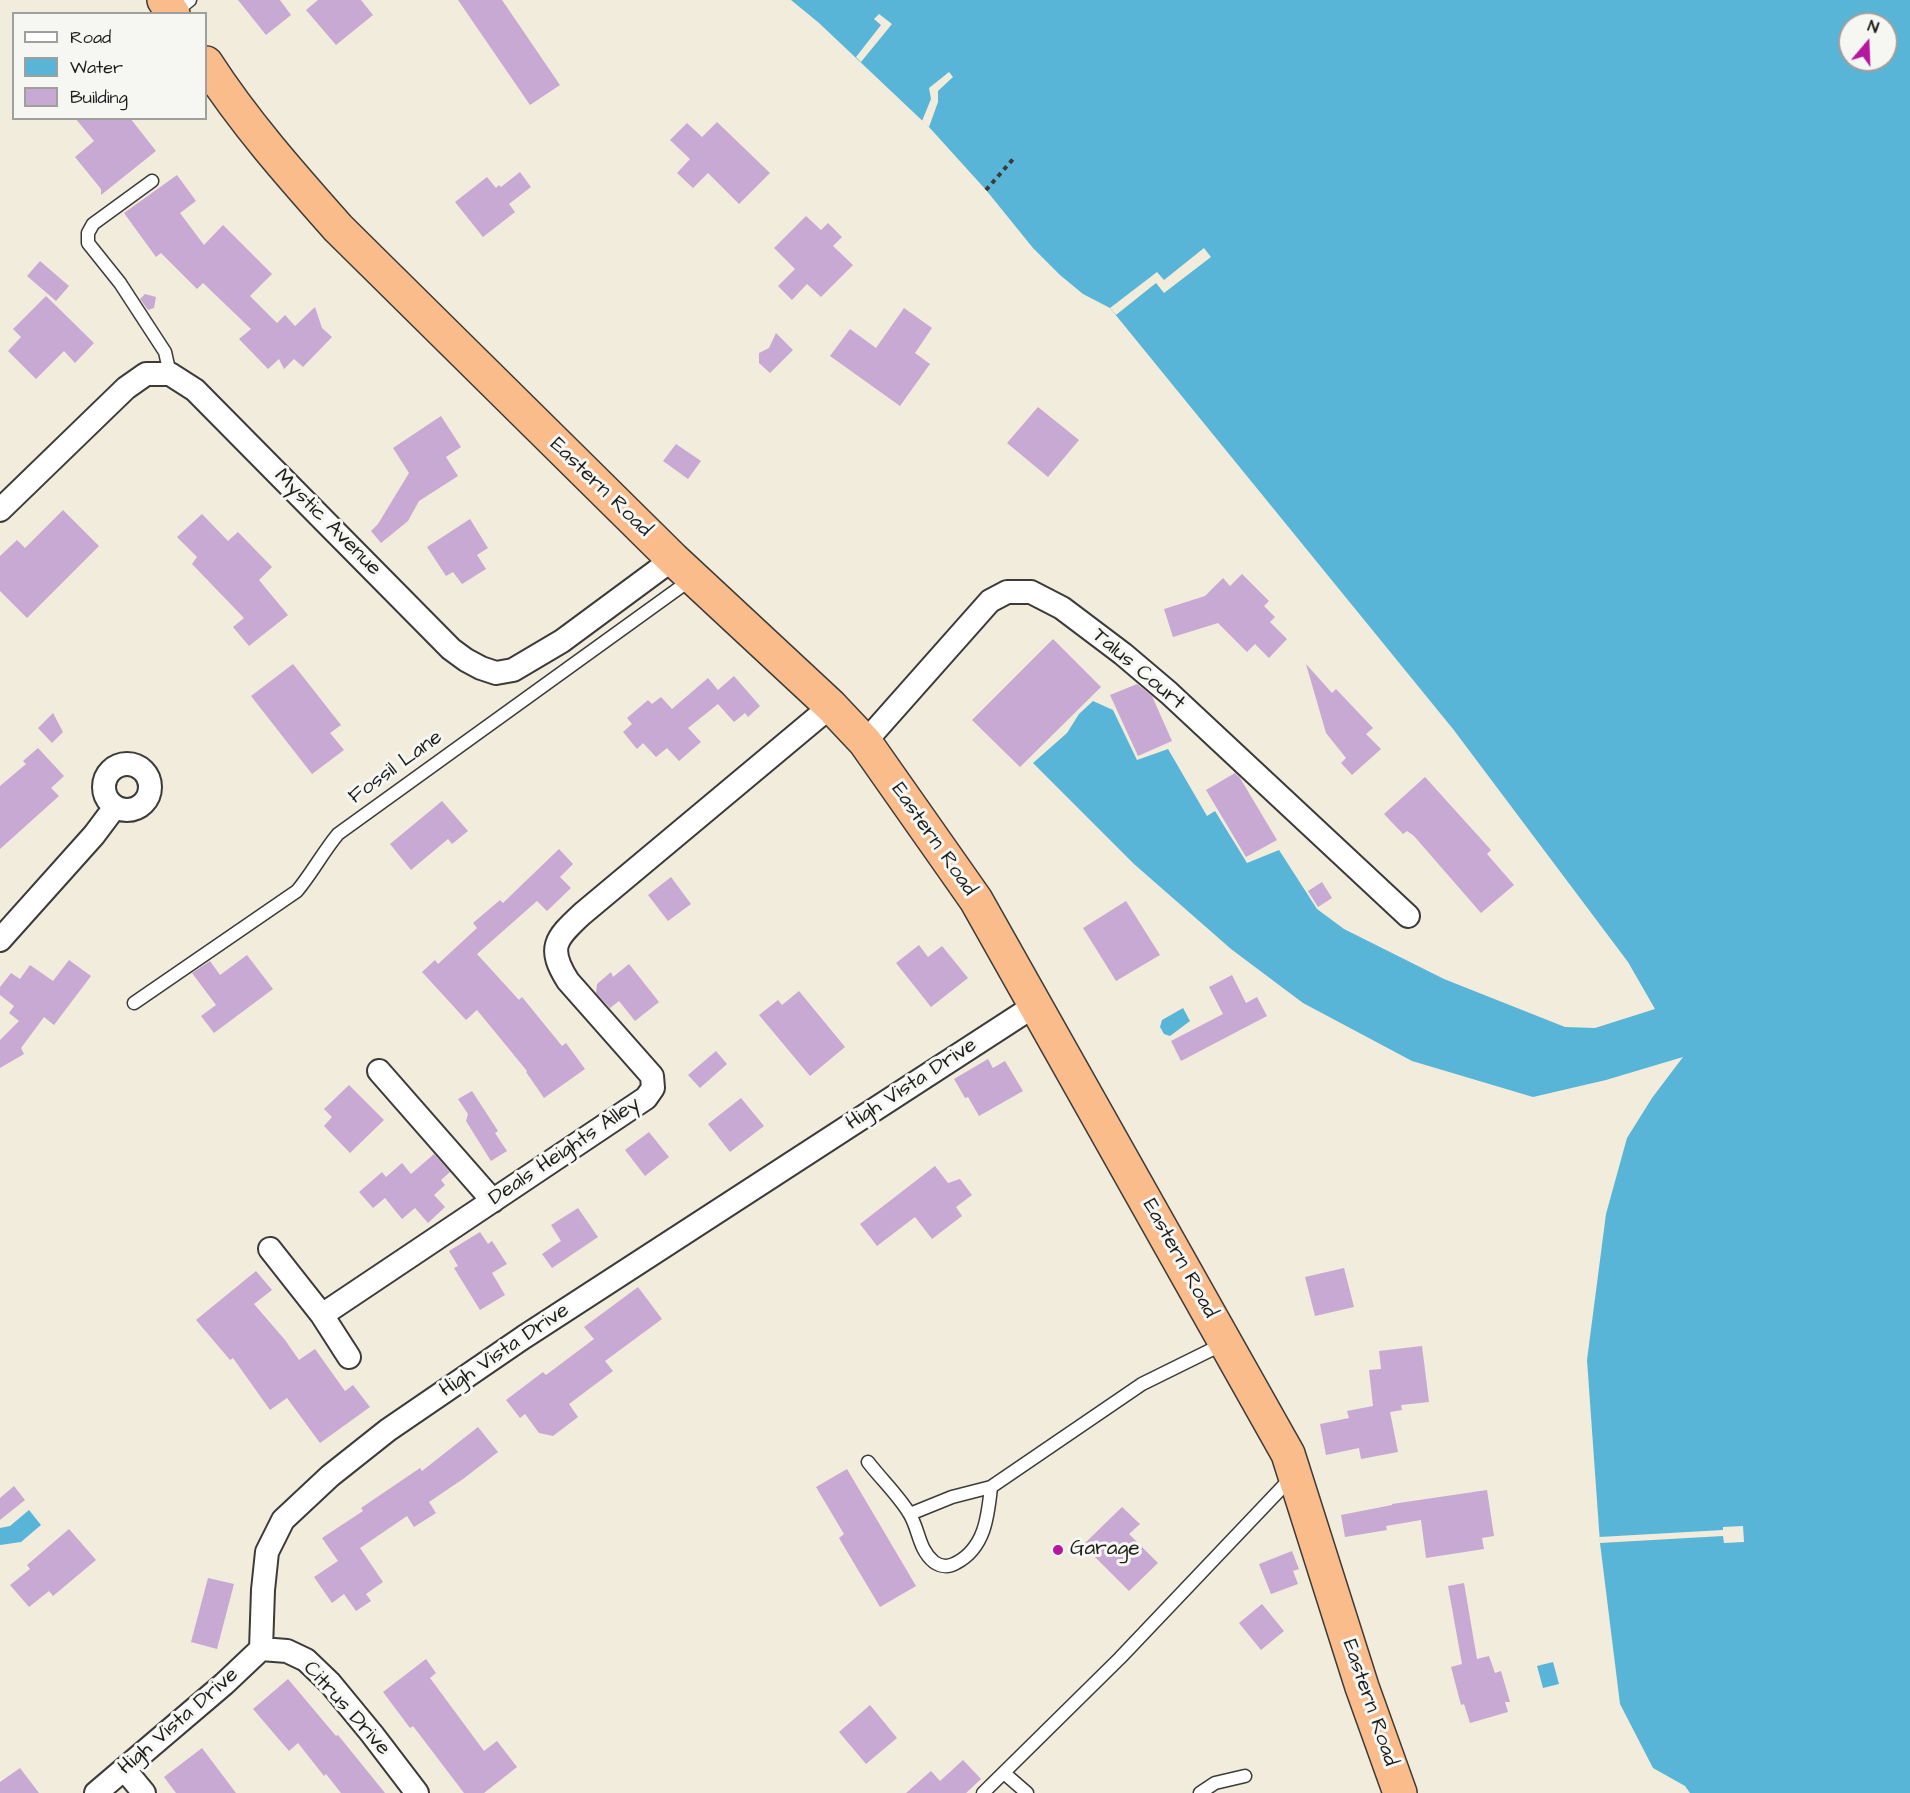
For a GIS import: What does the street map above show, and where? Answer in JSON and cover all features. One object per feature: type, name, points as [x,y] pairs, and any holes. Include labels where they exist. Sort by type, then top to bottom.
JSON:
[{"type":"highway","name":"Eastern Road","points":[[207,65],[228,98],[338,228],[684,568],[831,706],[865,742],[976,900],[1288,1454],[1362,1687],[1400,1793]]},
{"type":"street","points":[[0,510],[126,388],[146,374],[170,374]]},
{"type":"street","name":"Mystic Avenue","points":[[170,374],[195,390],[451,649],[481,668],[496,673],[513,670],[684,568]]},
{"type":"street","name":"Talus Court","points":[[865,742],[990,601],[1007,592],[1031,592],[1062,608],[1123,654],[1169,693],[1408,916]]},
{"type":"street","name":"Deals Heights Alley","points":[[322,1315],[646,1098],[653,1088],[652,1076],[568,981],[558,964],[556,945],[568,927],[831,706]]},
{"type":"street","points":[[0,940],[94,835],[115,807]]},
{"type":"street","name":"High Vista Drive","points":[[96,1793],[224,1684],[261,1649],[267,1552],[284,1520],[330,1476],[388,1430],[524,1337],[1034,1005]]},
{"type":"street","points":[[380,1071],[493,1201]]},
{"type":"street","points":[[270,1249],[322,1315],[350,1357]]},
{"type":"street","name":"Citrus Drive","points":[[261,1649],[287,1651],[306,1660],[330,1683],[417,1793]]},
{"type":"street","points":[[125,1770],[144,1793]]},
{"type":"lane","points":[[175,12],[190,0]]},
{"type":"lane","points":[[152,181],[93,224],[87,233],[88,243],[120,283],[165,352],[170,374]]},
{"type":"lane","name":"Fossil Lane","points":[[134,1003],[297,891],[314,871],[325,850],[338,834],[684,568]]},
{"type":"lane","points":[[910,1514],[952,1497],[991,1487],[1142,1384],[1226,1343]]},
{"type":"lane","points":[[868,1462],[910,1514],[926,1554],[936,1563],[944,1566],[965,1559],[977,1546],[988,1520],[991,1487]]},
{"type":"lane","points":[[983,1793],[1120,1658],[1295,1474]]},
{"type":"lane","points":[[1004,1773],[1027,1793]]},
{"type":"lane","points":[[1200,1793],[1215,1783],[1245,1776]]},
{"type":"path","points":[[986,190],[1014,158]]},
{"type":"water","points":[[791,0],[1910,0],[1910,1793],[1690,1793],[1685,1786],[1653,1768],[1620,1704],[1600,1543],[1587,1360],[1606,1214],[1627,1138],[1652,1098],[1683,1057],[1606,1080],[1533,1097],[1412,1061],[1303,1003],[1231,949],[1134,864],[1033,763],[1067,733],[1079,714],[1093,701],[1113,710],[1137,760],[1168,749],[1207,816],[1215,811],[1247,863],[1279,850],[1317,909],[1344,929],[1444,979],[1565,1027],[1595,1028],[1655,1009],[1628,962],[1453,729],[1110,308],[1083,294],[1033,248],[986,190],[929,127],[819,23]]},
{"type":"water","points":[[1183,1008],[1190,1021],[1170,1036],[1164,1034],[1160,1027],[1162,1020]]},
{"type":"water","points":[[29,1510],[41,1525],[21,1542],[0,1545],[0,1528],[10,1526]]},
{"type":"water","points":[[1553,1662],[1559,1684],[1543,1688],[1537,1666]]},
{"type":"pier","points":[[879,14],[892,24],[861,62],[856,57],[881,25],[874,19]]},
{"type":"pier","points":[[949,72],[953,77],[938,91],[938,102],[929,127],[922,121],[931,99],[929,88]]},
{"type":"pier","points":[[1204,248],[1211,257],[1164,293],[1156,283],[1116,315],[1110,308],[1157,272],[1164,280]]},
{"type":"pier","points":[[1743,1526],[1744,1542],[1724,1543],[1723,1536],[1600,1543],[1599,1537],[1723,1530],[1723,1527]]},
{"type":"building","points":[[238,0],[280,0],[291,15],[266,35]]},
{"type":"building","points":[[318,0],[361,0],[373,15],[336,45],[306,10]]},
{"type":"building","points":[[458,0],[502,0],[560,85],[530,105]]},
{"type":"building","points":[[77,120],[132,120],[156,151],[101,195],[101,189],[75,157],[94,141]]},
{"type":"building","points":[[717,122],[770,173],[739,204],[708,173],[693,188],[677,173],[690,159],[670,140],[687,123],[702,137]]},
{"type":"building","points":[[520,172],[531,187],[509,204],[515,212],[483,237],[455,202],[487,177],[496,188],[499,185],[501,187]]},
{"type":"building","points":[[177,175],[196,201],[180,213],[204,245],[223,225],[272,274],[250,296],[277,323],[285,315],[295,326],[315,307],[322,328],[332,337],[303,367],[294,359],[284,369],[279,359],[268,369],[239,339],[251,329],[203,283],[197,289],[161,253],[156,257],[124,213]]},
{"type":"building","points":[[806,216],[821,230],[828,223],[842,237],[833,246],[853,265],[821,297],[807,284],[792,300],[778,286],[795,269],[774,248]]},
{"type":"building","points":[[40,261],[69,286],[56,301],[27,276]]},
{"type":"building","points":[[145,294],[156,297],[154,308],[148,310],[140,299]]},
{"type":"building","points":[[46,296],[94,343],[75,363],[64,351],[36,379],[8,351],[21,337],[13,329]]},
{"type":"building","points":[[904,308],[932,328],[915,353],[930,364],[900,406],[830,356],[850,329],[876,348]]},
{"type":"building","points":[[776,333],[793,350],[770,373],[759,363],[759,353],[769,348]]},
{"type":"building","points":[[1038,407],[1079,440],[1048,477],[1007,443]]},
{"type":"building","points":[[441,416],[461,447],[446,457],[458,476],[419,501],[408,521],[381,543],[371,531],[378,524],[409,473],[393,448]]},
{"type":"building","points":[[676,444],[701,461],[688,479],[663,461]]},
{"type":"building","points":[[63,510],[99,546],[27,618],[0,591],[0,556],[17,540],[25,548]]},
{"type":"building","points":[[202,514],[228,541],[238,532],[272,567],[259,580],[288,615],[249,646],[233,627],[244,618],[192,564],[197,557],[177,537]]},
{"type":"building","points":[[470,519],[488,548],[477,555],[486,569],[462,584],[453,572],[446,576],[427,547]]},
{"type":"building","points":[[1242,574],[1269,601],[1264,606],[1275,617],[1270,622],[1287,639],[1269,658],[1255,644],[1247,652],[1218,623],[1173,637],[1164,609],[1205,596],[1223,578],[1230,586]]},
{"type":"building","points":[[1053,639],[1101,687],[1020,767],[972,720]]},
{"type":"building","points":[[293,664],[341,725],[330,733],[344,750],[312,774],[251,696]]},
{"type":"building","points":[[1306,664],[1332,693],[1336,689],[1373,728],[1366,734],[1381,749],[1352,775],[1341,763],[1346,758],[1326,733]]},
{"type":"building","points":[[734,676],[760,706],[748,717],[745,713],[734,722],[718,704],[688,728],[701,742],[679,761],[667,748],[656,757],[643,743],[637,749],[623,732],[632,724],[627,718],[648,700],[652,704],[661,697],[672,709],[708,678],[718,690]]},
{"type":"building","points":[[1137,684],[1152,696],[1172,741],[1138,756],[1110,695]]},
{"type":"building","points":[[53,713],[63,732],[52,743],[38,728]]},
{"type":"building","points":[[38,748],[64,776],[51,788],[59,796],[0,849],[0,786],[26,764],[23,761]]},
{"type":"building","points":[[1235,773],[1277,840],[1246,857],[1206,790]]},
{"type":"building","points":[[1425,777],[1491,850],[1487,854],[1514,885],[1481,913],[1414,836],[1407,831],[1403,834],[1384,814]]},
{"type":"building","points":[[442,801],[468,831],[452,844],[448,839],[411,870],[390,844]]},
{"type":"building","points":[[559,849],[573,864],[560,877],[571,888],[547,911],[537,901],[477,954],[519,1000],[522,997],[562,1046],[566,1043],[585,1069],[544,1098],[527,1071],[477,1010],[466,1020],[422,972],[435,960],[438,964],[477,928],[473,923],[500,900],[503,903]]},
{"type":"building","points":[[671,877],[691,904],[668,921],[648,895]]},
{"type":"building","points":[[1322,882],[1332,898],[1318,907],[1308,891]]},
{"type":"building","points":[[1126,901],[1160,955],[1116,981],[1083,928]]},
{"type":"building","points":[[919,945],[928,957],[942,946],[968,978],[931,1007],[896,963]]},
{"type":"building","points":[[247,955],[273,989],[214,1033],[201,1016],[216,1005],[192,973],[210,961],[220,975]]},
{"type":"building","points":[[69,960],[91,976],[54,1025],[44,1017],[21,1048],[24,1054],[0,1068],[0,1040],[19,1021],[9,1013],[14,1006],[0,995],[0,987],[11,973],[20,979],[30,965],[53,981]]},
{"type":"building","points":[[629,964],[659,1002],[635,1021],[619,1001],[610,1008],[596,993],[597,984],[611,972],[613,977]]},
{"type":"building","points":[[1232,975],[1246,1003],[1257,997],[1267,1016],[1181,1061],[1171,1041],[1223,1014],[1209,987]]},
{"type":"building","points":[[799,991],[845,1047],[810,1076],[759,1015],[778,1000],[782,1005]]},
{"type":"building","points":[[716,1051],[727,1064],[700,1088],[688,1075]]},
{"type":"building","points":[[988,1059],[993,1068],[1005,1061],[1023,1091],[979,1116],[954,1079]]},
{"type":"building","points":[[349,1085],[384,1120],[350,1153],[324,1126],[332,1117],[324,1109]]},
{"type":"building","points":[[472,1091],[498,1131],[495,1133],[507,1151],[491,1161],[466,1121],[468,1114],[458,1099]]},
{"type":"building","points":[[741,1098],[764,1126],[730,1152],[708,1124]]},
{"type":"building","points":[[649,1132],[669,1157],[645,1176],[625,1150]]},
{"type":"building","points":[[434,1154],[450,1172],[441,1180],[445,1185],[434,1195],[445,1207],[428,1223],[415,1208],[402,1219],[385,1198],[373,1208],[359,1192],[382,1172],[386,1177],[402,1163],[411,1174]]},
{"type":"building","points":[[935,1166],[948,1183],[960,1179],[972,1195],[956,1207],[962,1216],[932,1239],[915,1217],[877,1246],[860,1224]]},
{"type":"building","points":[[578,1208],[598,1237],[552,1268],[542,1254],[561,1241],[551,1225]]},
{"type":"building","points":[[480,1232],[488,1244],[492,1241],[507,1264],[492,1273],[505,1295],[480,1310],[454,1268],[458,1266],[449,1251]]},
{"type":"building","points":[[1344,1268],[1354,1307],[1315,1316],[1305,1277]]},
{"type":"building","points":[[256,1271],[272,1290],[254,1304],[299,1360],[315,1349],[345,1391],[353,1385],[370,1407],[320,1443],[287,1398],[270,1410],[233,1358],[230,1360],[196,1320]]},
{"type":"building","points":[[638,1287],[662,1319],[605,1361],[613,1371],[569,1404],[578,1417],[553,1436],[539,1433],[525,1414],[520,1418],[506,1400],[543,1372],[546,1375],[594,1339],[584,1327]]},
{"type":"building","points":[[1422,1346],[1429,1402],[1401,1405],[1402,1410],[1390,1412],[1398,1452],[1361,1459],[1359,1448],[1326,1455],[1320,1424],[1349,1418],[1347,1411],[1373,1406],[1369,1370],[1381,1369],[1379,1351]]},
{"type":"building","points":[[478,1427],[498,1452],[429,1502],[436,1513],[414,1527],[407,1516],[360,1548],[383,1582],[366,1594],[371,1601],[356,1611],[344,1594],[332,1603],[314,1577],[338,1561],[322,1538],[363,1511],[361,1508],[420,1468],[422,1471]]},
{"type":"building","points":[[847,1469],[916,1586],[880,1607],[839,1538],[844,1534],[816,1487]]},
{"type":"building","points":[[14,1486],[25,1500],[0,1520],[0,1498]]},
{"type":"building","points":[[1487,1490],[1494,1536],[1482,1538],[1484,1549],[1426,1558],[1421,1520],[1386,1526],[1387,1530],[1345,1537],[1341,1515],[1392,1504]]},
{"type":"building","points":[[1122,1507],[1140,1524],[1129,1534],[1158,1563],[1129,1591],[1083,1545]]},
{"type":"building","points":[[69,1529],[96,1560],[53,1596],[49,1591],[29,1607],[10,1585],[30,1569],[27,1565]]},
{"type":"building","points":[[1292,1551],[1299,1569],[1293,1571],[1298,1584],[1271,1594],[1259,1564]]},
{"type":"building","points":[[208,1578],[234,1584],[217,1649],[191,1642]]},
{"type":"building","points":[[1464,1583],[1477,1659],[1489,1656],[1495,1673],[1501,1671],[1510,1702],[1505,1702],[1508,1712],[1470,1723],[1464,1704],[1461,1705],[1451,1667],[1462,1664],[1448,1586]]},
{"type":"building","points":[[1262,1604],[1284,1631],[1261,1650],[1239,1623]]},
{"type":"building","points":[[426,1659],[436,1673],[430,1678],[484,1751],[497,1741],[517,1767],[484,1793],[464,1793],[413,1726],[410,1728],[383,1692]]},
{"type":"building","points":[[288,1679],[385,1793],[341,1793],[326,1774],[324,1776],[298,1743],[289,1751],[253,1709]]},
{"type":"building","points":[[870,1705],[897,1738],[866,1764],[839,1732]]},
{"type":"building","points":[[202,1748],[236,1793],[176,1793],[164,1777]]},
{"type":"building","points":[[963,1760],[981,1779],[966,1793],[906,1793],[931,1771],[940,1781]]},
{"type":"building","points":[[20,1768],[39,1793],[0,1793],[0,1782]]},
{"type":"place","name":"Garage","points":[[1058,1550]]}]
